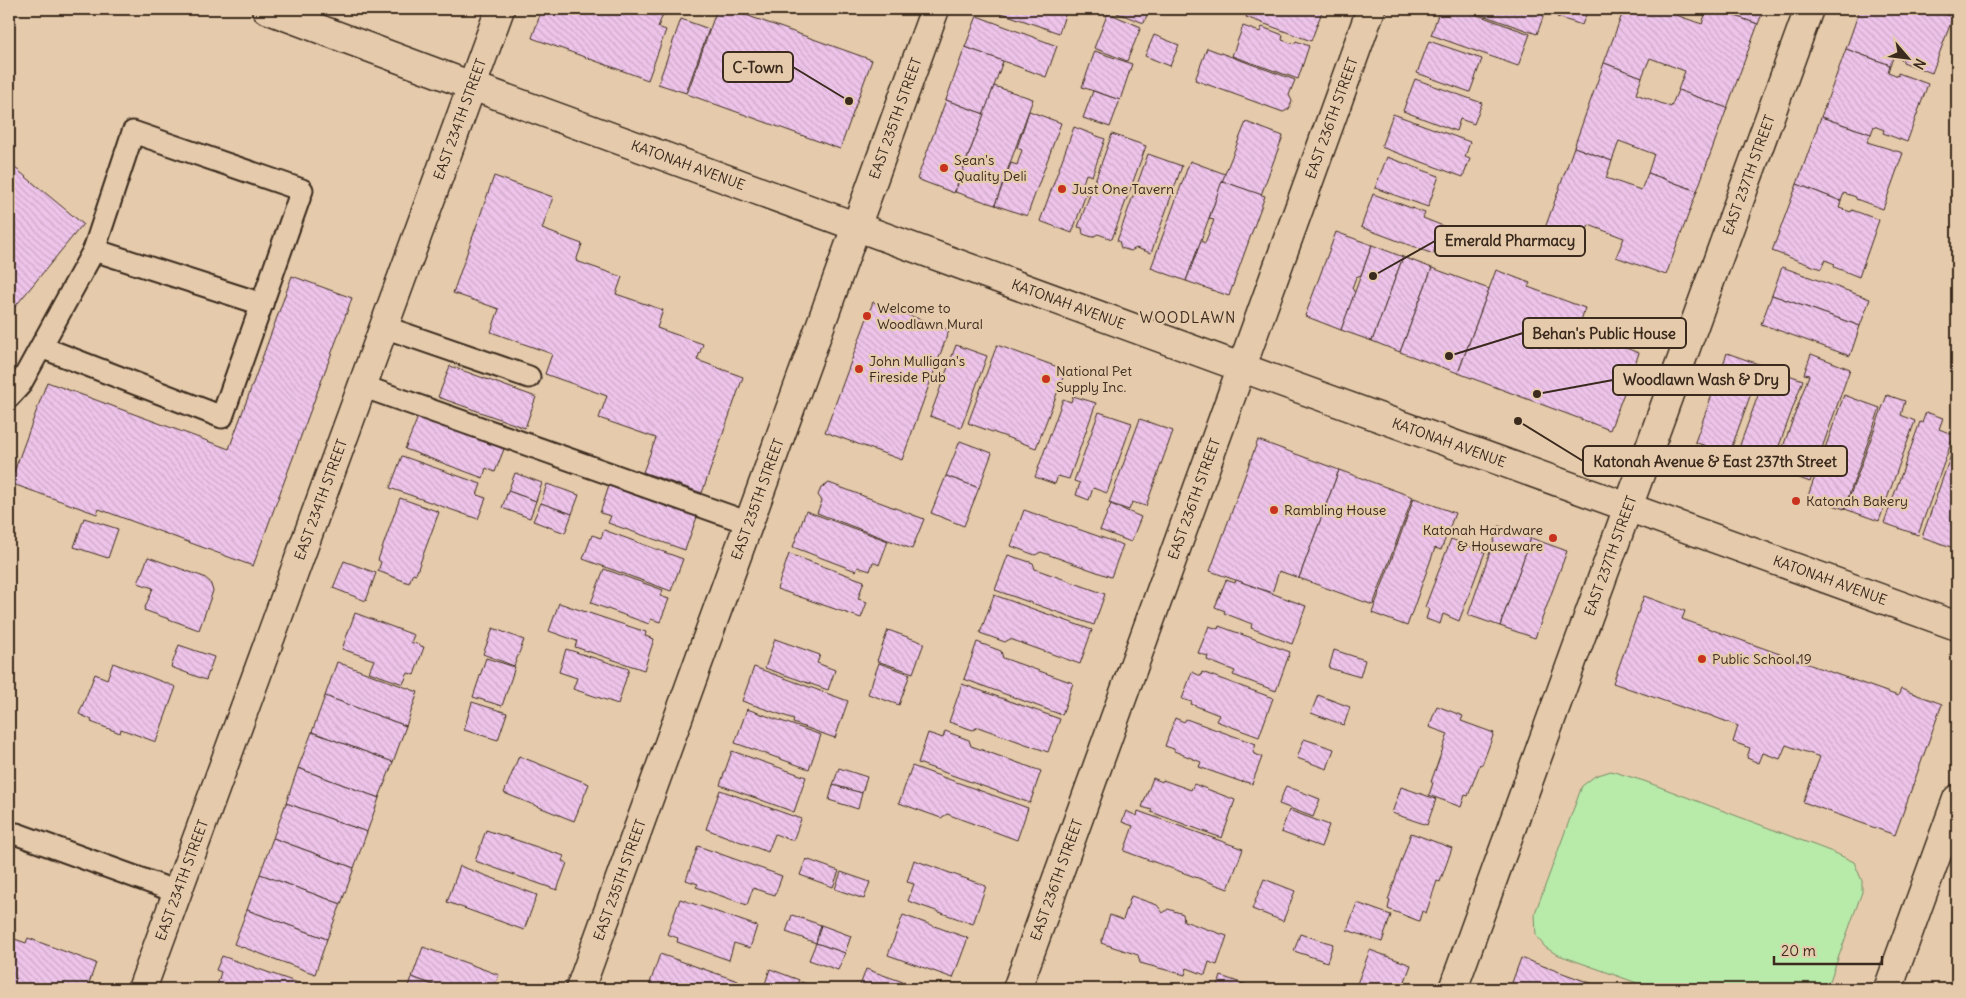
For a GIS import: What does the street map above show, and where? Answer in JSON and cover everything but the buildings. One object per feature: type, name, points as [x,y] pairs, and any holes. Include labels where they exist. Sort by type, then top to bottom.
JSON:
[{"type":"street","name":"KATONAH AVENUE","points":[[266,9],[472,86],[1957,626]]},
{"type":"street","name":"EAST 234TH STREET","points":[[142,989],[500,9]]},
{"type":"street","name":"EAST 235TH STREET","points":[[580,989],[935,9]]},
{"type":"street","name":"EAST 236TH STREET","points":[[1017,989],[1372,9]]},
{"type":"street","name":"EAST 237TH STREET","points":[[1453,989],[1809,9]]},
{"type":"street","points":[[1888,989],[1957,799]]},
{"type":"lane","points":[[9,397],[20,385],[94,250],[133,132],[302,190],[222,417],[41,347]]},
{"type":"lane","points":[[94,250],[262,304]]},
{"type":"lane","points":[[384,327],[529,377]]},
{"type":"lane","points":[[362,386],[749,523]]},
{"type":"lane","points":[[17,834],[177,892]]},
{"type":"green space","points":[[1611,771],[1644,781],[1835,853],[1854,862],[1862,881],[1862,892],[1827,989],[1654,989],[1556,954],[1545,947],[1536,936],[1535,913],[1582,786],[1595,776]]},
{"type":"place","name":"C-Town","points":[[849,101]]},
{"type":"place","name":"Sean's Quality Deli","points":[[944,168]]},
{"type":"place","name":"Just One Tavern","points":[[1062,189]]},
{"type":"place","name":"Emerald Pharmacy","points":[[1373,276]]},
{"type":"place","name":"Welcome to Woodlawn Mural","points":[[867,316]]},
{"type":"place","name":"Behan's Public House","points":[[1449,356]]},
{"type":"place","name":"John Mulligan's Fireside Pub","points":[[859,369]]},
{"type":"place","name":"National Pet Supply Inc.","points":[[1046,379]]},
{"type":"place","name":"Woodlawn Wash & Dry","points":[[1537,394]]},
{"type":"place","name":"Katonah Avenue & East 237th Street","points":[[1518,421]]},
{"type":"place","name":"Katonah Bakery","points":[[1796,501]]},
{"type":"place","name":"Rambling House","points":[[1274,510]]},
{"type":"place","name":"Katonah Hardware & Houseware","points":[[1553,538]]},
{"type":"place","name":"Public School 19","points":[[1702,659]]},
{"type":"district","name":"WOODLAWN","points":[[1188,318]]}]
